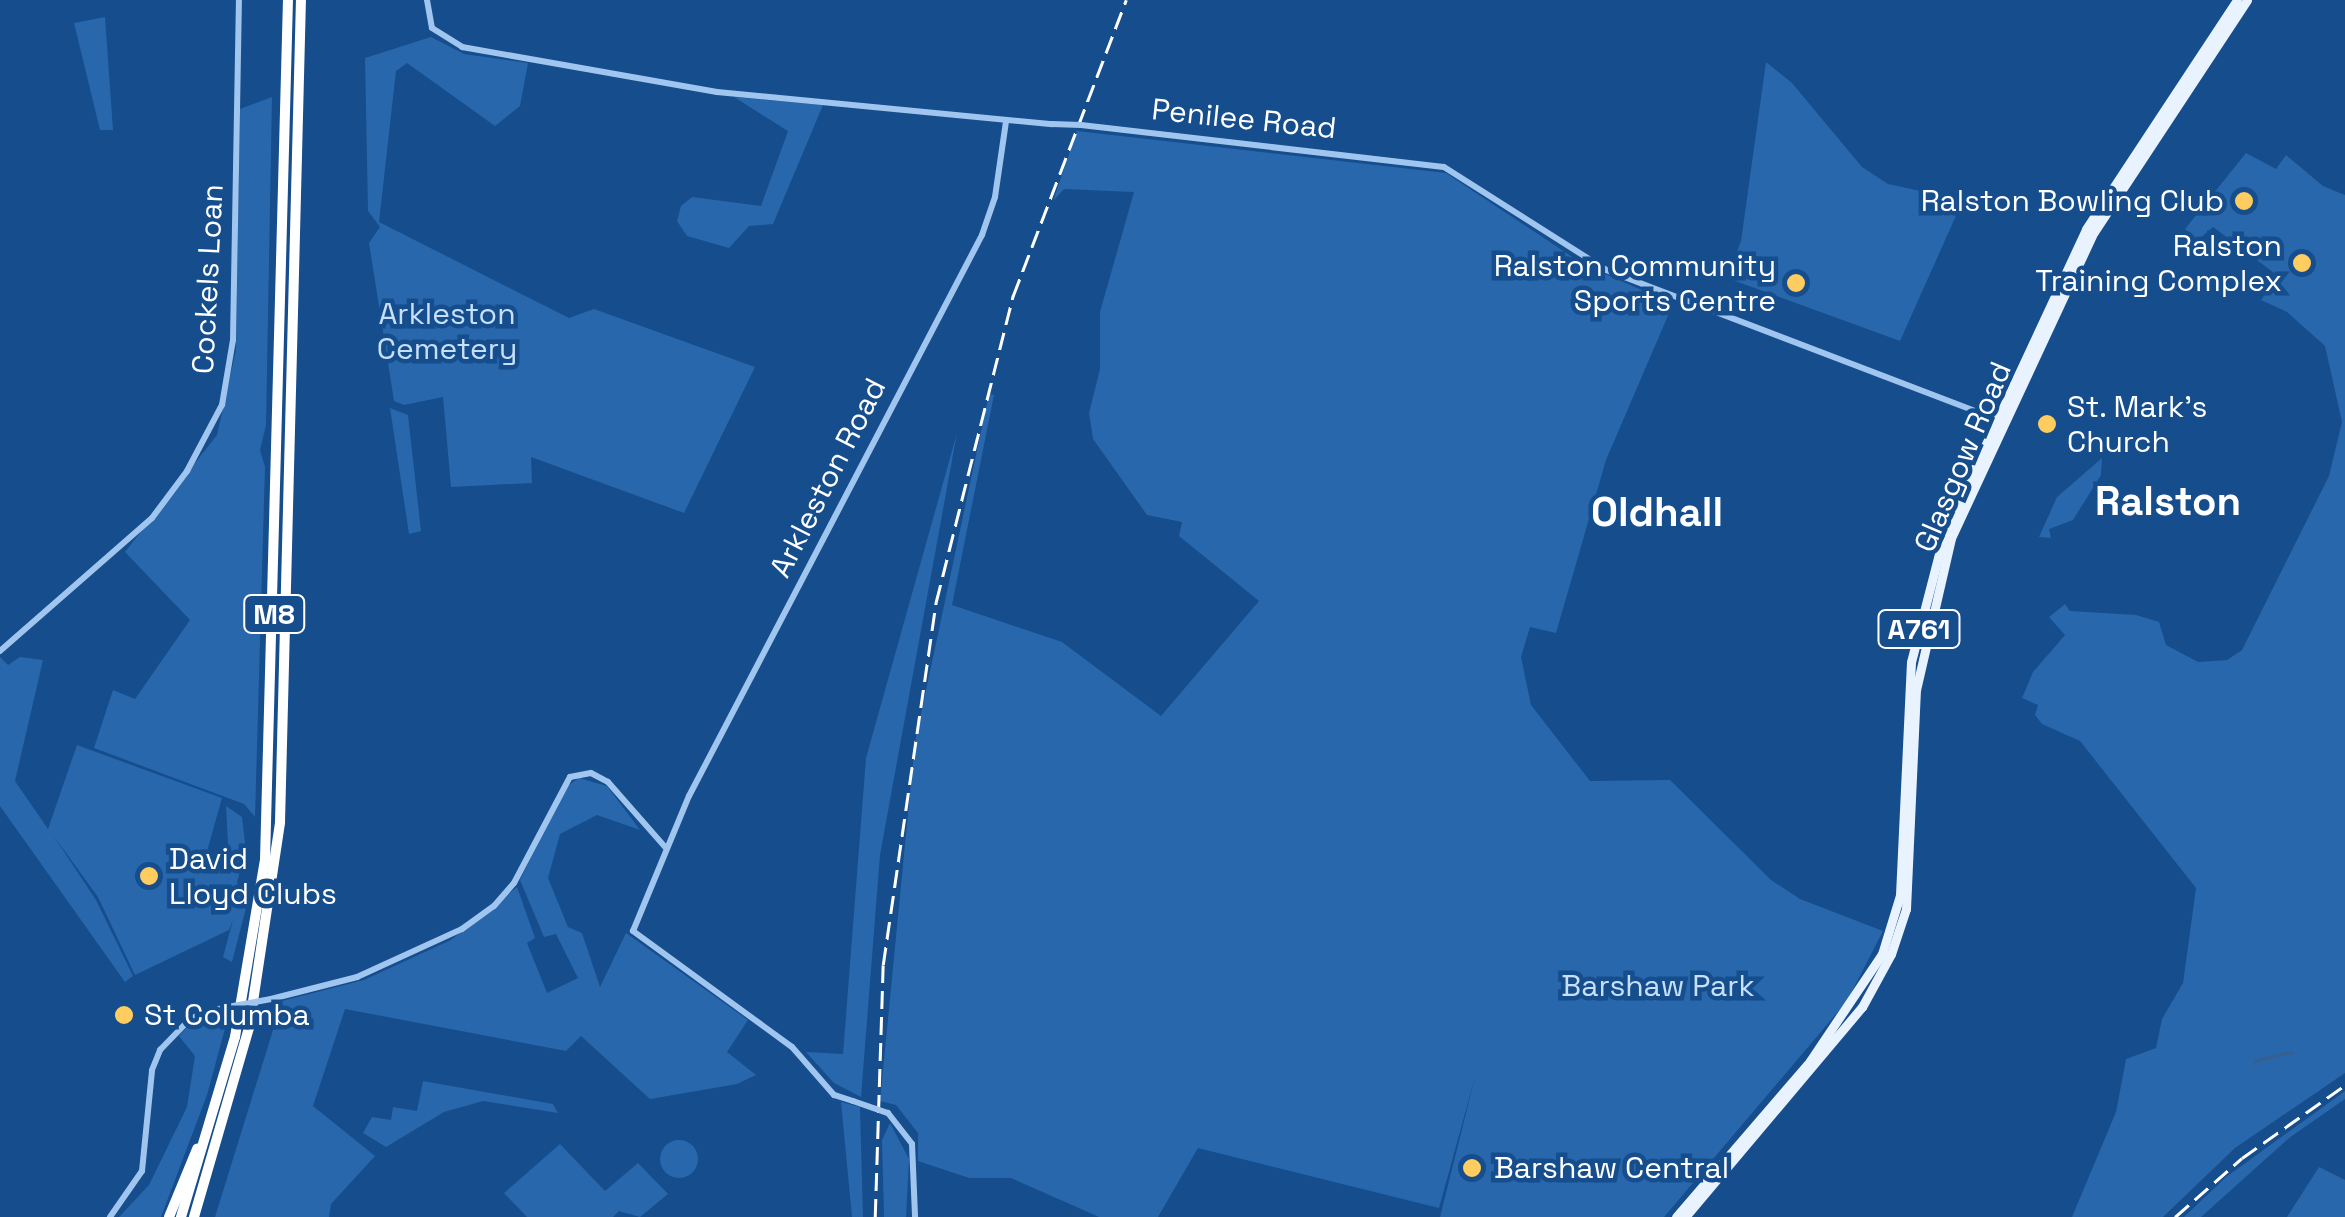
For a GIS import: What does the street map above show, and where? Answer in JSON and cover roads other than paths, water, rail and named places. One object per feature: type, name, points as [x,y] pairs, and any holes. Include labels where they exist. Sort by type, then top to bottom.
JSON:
[{"type":"highway","name":"M8","points":[[181,1217],[226,1077],[265,860],[288,0]]},
{"type":"highway","name":"M8","points":[[195,1217],[256,994],[280,822],[301,0]]},
{"type":"highway","points":[[169,1217],[226,1077]]},
{"type":"main road","name":"Glasgow Road","points":[[1676,1217],[1855,1002],[1889,937],[1900,895],[1912,662],[1944,534],[2086,238],[2237,0]]},
{"type":"main road","name":"Glasgow Road","points":[[2086,238],[2247,0]]},
{"type":"main road","name":"Glasgow Road","points":[[1685,1217],[1862,1008],[1891,954],[1906,909],[1924,646],[1951,538],[1999,420]]},
{"type":"street","name":"Cockels Loan","points":[[0,651],[152,518],[187,471],[222,406],[233,340],[239,0]]},
{"type":"street","name":"Penilee Road","points":[[427,0],[432,28],[462,47],[656,82],[1444,167],[1606,270],[1999,420]]},
{"type":"street","name":"Arkleston Road","points":[[914,1217],[912,1144],[888,1113],[834,1094],[792,1047],[634,935],[666,848],[982,235],[998,185],[1006,122]]},
{"type":"street","points":[[110,1217],[142,1172],[160,1050],[191,1018],[357,977],[462,929],[494,906],[515,882],[570,777],[592,772],[608,782],[666,848]]},
{"type":"waterway","points":[[2281,1054],[2292,1052]]},
{"type":"waterway","points":[[2254,1061],[2278,1055]]},
{"type":"railway","points":[[875,1217],[883,965],[936,602],[1013,296],[1126,0]]},
{"type":"railway","points":[[2175,1217],[2242,1158],[2345,1085]]},
{"type":"place","name":"Ralston Bowling Club","points":[[2244,201]]},
{"type":"place","name":"Ralston Training Complex","points":[[2302,263]]},
{"type":"place","name":"Ralston Community Sports Centre","points":[[1796,283]]},
{"type":"place","name":"St. Mark's Church","points":[[2047,424]]},
{"type":"place","name":"David Lloyd Clubs","points":[[149,876]]},
{"type":"place","name":"St Columba","points":[[124,1015]]},
{"type":"place","name":"Barshaw Central","points":[[1472,1168]]},
{"type":"district","name":"Ralston","points":[[2168,502]]},
{"type":"district","name":"Oldhall","points":[[1657,513]]},
{"type":"park label","name":"Arkleston Cemetery","points":[[447,331]]},
{"type":"park label","name":"Barshaw Park","points":[[1658,986]]}]
